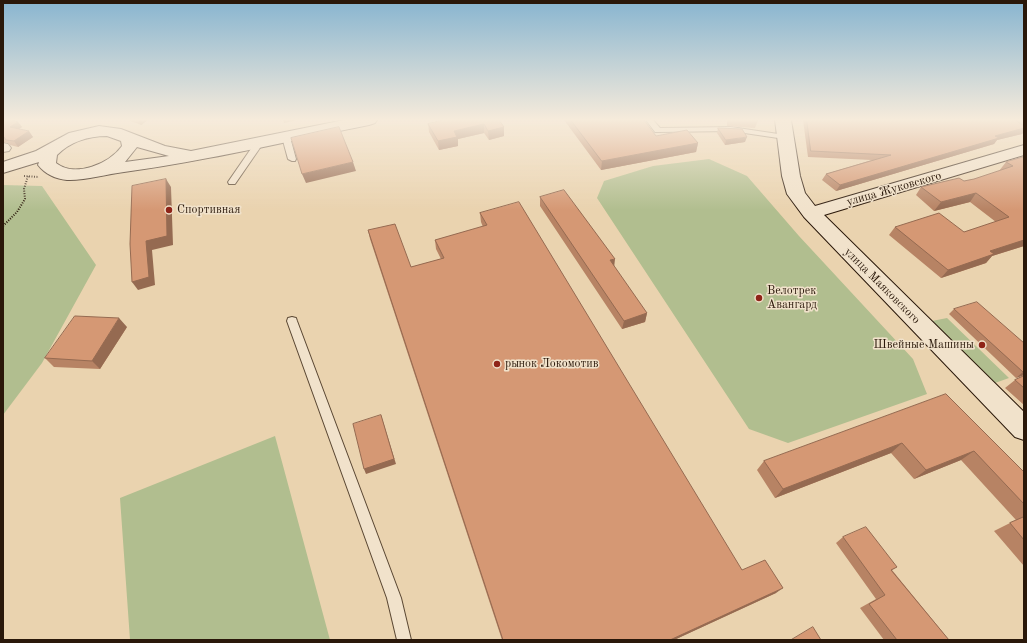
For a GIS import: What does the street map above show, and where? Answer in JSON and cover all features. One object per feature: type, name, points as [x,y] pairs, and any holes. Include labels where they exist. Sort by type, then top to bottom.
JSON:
[{"type":"main road","points":[[3,168],[36,157],[48,150]]},
{"type":"main road","points":[[53,150],[49,154],[47,164],[54,172]]},
{"type":"main road","points":[[3,168],[75,175],[103,168],[122,158],[127,150]]},
{"type":"main road","points":[[162,150],[183,154],[206,153]]},
{"type":"main road","points":[[93,171],[166,162],[221,150]]},
{"type":"main road","name":"улица Маяковского","points":[[787,150],[790,176],[796,194],[811,213],[1024,429]]},
{"type":"main road","name":"улица Жуковского","points":[[811,213],[1024,150]]},
{"type":"lane","points":[[232,182],[254,150]]},
{"type":"lane","points":[[290,150],[292,159]]},
{"type":"lane","points":[[292,322],[394,598],[404,640]]},
{"type":"path","points":[[3,226],[26,199],[24,189],[28,176]]},
{"type":"green space","name":"Велотрек Авангард","points":[[709,159],[747,176],[799,236],[913,359],[927,394],[788,443],[749,429],[597,198],[604,181],[653,166]]},
{"type":"green space","points":[[3,185],[42,186],[96,265],[42,363],[3,415]]},
{"type":"green space","points":[[947,318],[1009,378],[995,383],[932,321]]},
{"type":"green space","points":[[275,436],[330,640],[130,640],[120,498]]},
{"type":"building","points":[[295,150],[348,150],[353,162],[302,174]]},
{"type":"building","points":[[594,150],[661,150],[602,161]]},
{"type":"building","points":[[958,150],[840,185],[826,174],[891,155],[811,151]]},
{"type":"building","points":[[1024,157],[1024,240],[990,251],[994,254],[948,270],[895,227],[939,213],[964,232],[1009,217],[976,193],[941,202],[921,187],[959,178],[964,181],[974,179],[1013,166],[1006,162]]},
{"type":"building","points":[[166,179],[167,236],[146,241],[149,277],[132,282],[130,244],[132,186]]},
{"type":"building","points":[[564,190],[615,259],[610,260],[647,313],[624,321],[540,197]]},
{"type":"building","points":[[519,202],[742,570],[765,560],[783,588],[670,640],[503,640],[368,230],[395,224],[411,267],[444,258],[435,240],[487,225],[480,213]]},
{"type":"building","points":[[977,302],[1024,343],[1024,372],[954,309]]},
{"type":"building","points":[[75,316],[119,318],[92,361],[45,358]]},
{"type":"building","points":[[1024,376],[1024,388],[1015,380]]},
{"type":"building","points":[[946,394],[1024,472],[1024,504],[974,451],[926,470],[902,443],[783,489],[764,461]]},
{"type":"building","points":[[381,415],[394,459],[364,469],[353,424]]},
{"type":"building","points":[[1024,517],[1024,540],[1010,523]]},
{"type":"building","points":[[866,527],[897,567],[891,570],[949,640],[897,640],[869,604],[885,595],[843,537]]},
{"type":"building","points":[[813,627],[821,640],[791,640]]},
{"type":"place","name":"Спортивная","points":[[169,210]]},
{"type":"place","name":"Велотрек Авангард","points":[[759,298]]},
{"type":"place","name":"Швейные Машины","points":[[982,345]]},
{"type":"place","name":"рынок Локомотив","points":[[497,364]]}]
